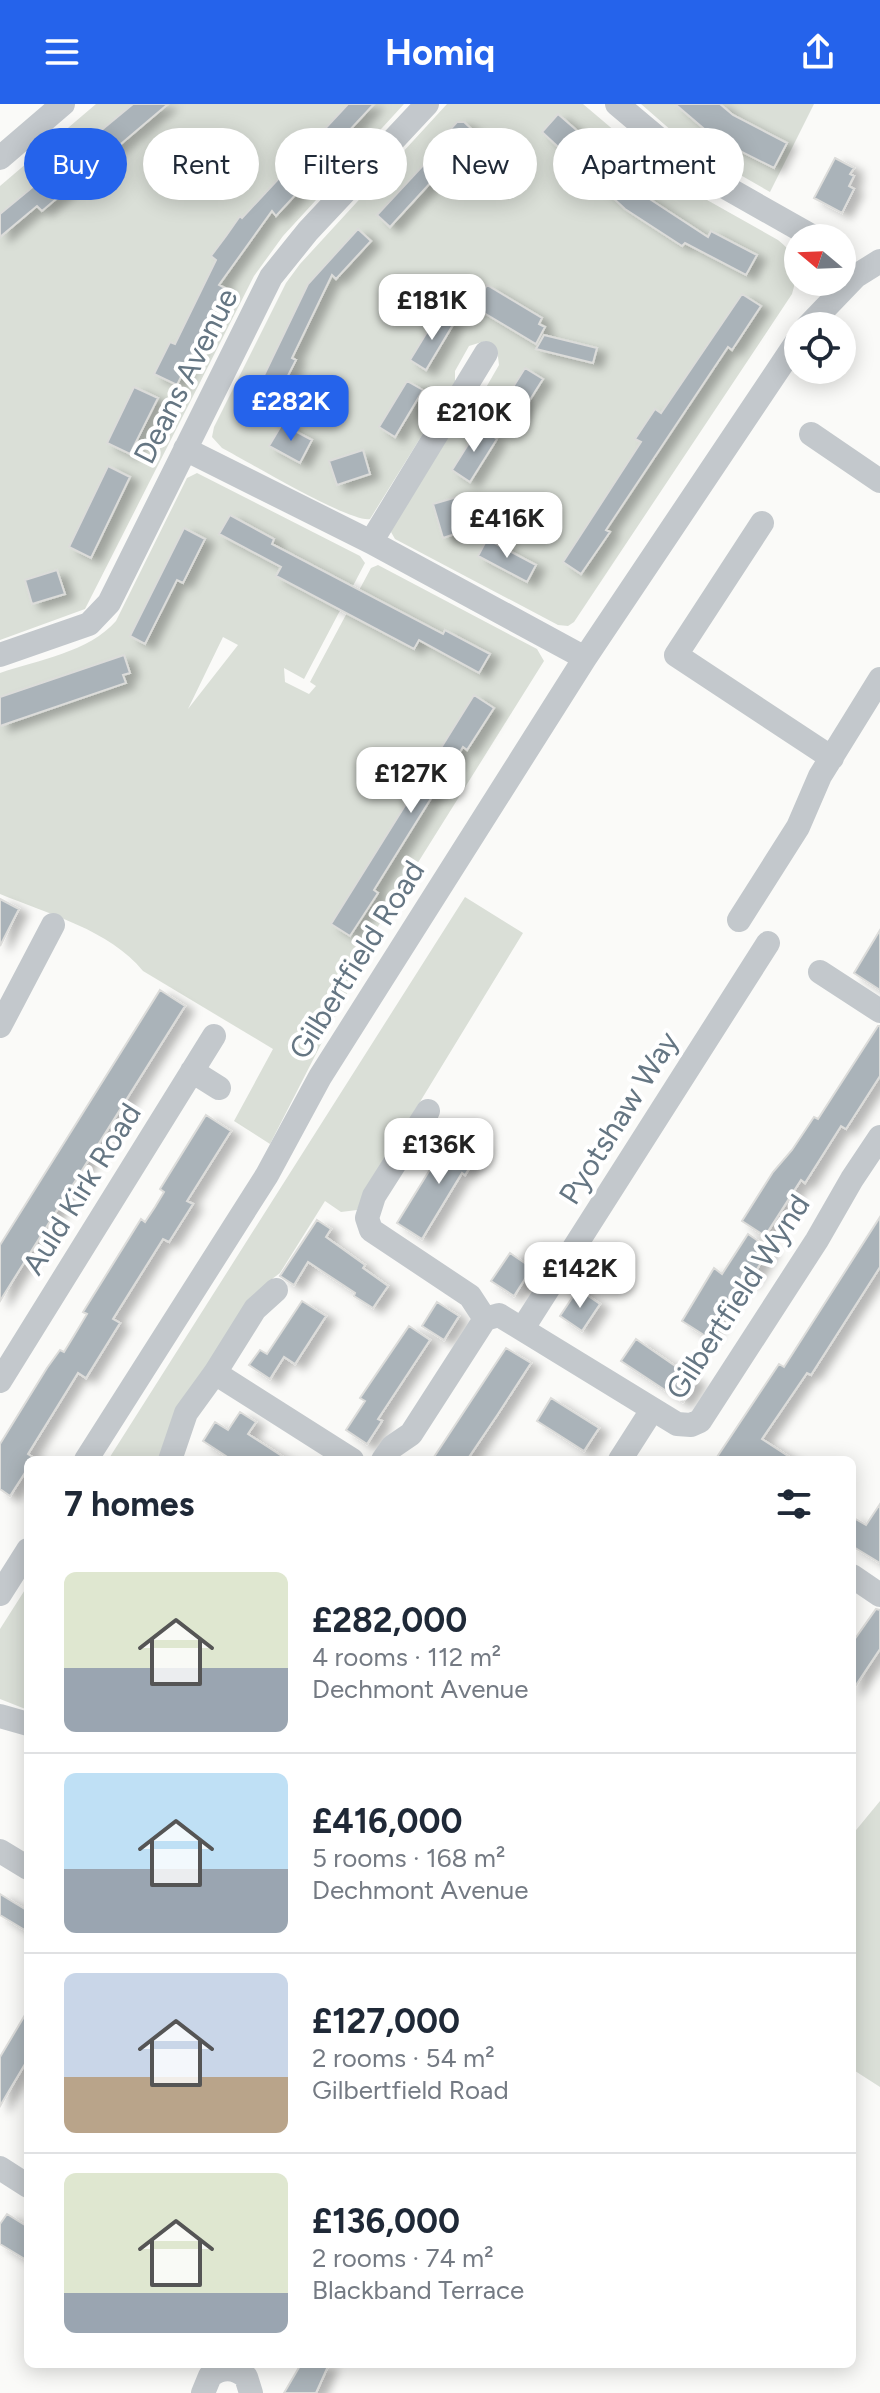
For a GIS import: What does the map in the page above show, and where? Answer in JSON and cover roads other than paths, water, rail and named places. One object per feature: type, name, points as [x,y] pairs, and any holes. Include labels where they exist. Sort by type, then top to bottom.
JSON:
[{"type":"street","points":[[0,158],[63,104]]},
{"type":"street","name":"Deans Avenue","points":[[0,655],[89,624],[109,603],[271,277],[308,231],[427,104]]},
{"type":"street","points":[[617,104],[680,157],[791,224]]},
{"type":"street","points":[[856,268],[880,261]]},
{"type":"street","points":[[371,542],[486,353]]},
{"type":"street","name":"Gilbertfield Road","points":[[89,1456],[267,1175],[320,1077],[585,658],[784,361]]},
{"type":"street","points":[[811,434],[880,481]]},
{"type":"street","points":[[185,449],[371,542],[585,658]]},
{"type":"street","points":[[762,523],[676,655],[832,758]]},
{"type":"street","points":[[739,920],[798,827],[820,776],[880,679]]},
{"type":"street","points":[[0,1026],[53,925]]},
{"type":"street","name":"Pyotshaw Way","points":[[523,1328],[768,943]]},
{"type":"street","points":[[820,972],[880,1011]]},
{"type":"street","name":"Auld Kirk Road","points":[[0,1381],[214,1036]]},
{"type":"street","points":[[192,1071],[219,1088]]},
{"type":"street","points":[[386,1456],[392,1447],[411,1434],[485,1319],[470,1296],[371,1230],[367,1218],[374,1196],[428,1111]]},
{"type":"street","name":"Gilbertfield Wynd","points":[[485,1319],[499,1315],[683,1426],[700,1421],[880,1137]]},
{"type":"street","points":[[171,1456],[186,1413],[255,1309],[276,1290]]},
{"type":"street","points":[[215,1373],[346,1456]]},
{"type":"street","points":[[623,1456],[652,1410]]},
{"type":"street","points":[[0,1594],[24,1556]]},
{"type":"street","points":[[856,1580],[880,1595]]},
{"type":"street","points":[[0,1716],[24,1723]]},
{"type":"street","points":[[0,1851],[24,1866]]},
{"type":"street","points":[[0,2168],[24,2183]]},
{"type":"street","points":[[203,2393],[205,2383],[216,2371],[224,2369],[245,2376]]}]
